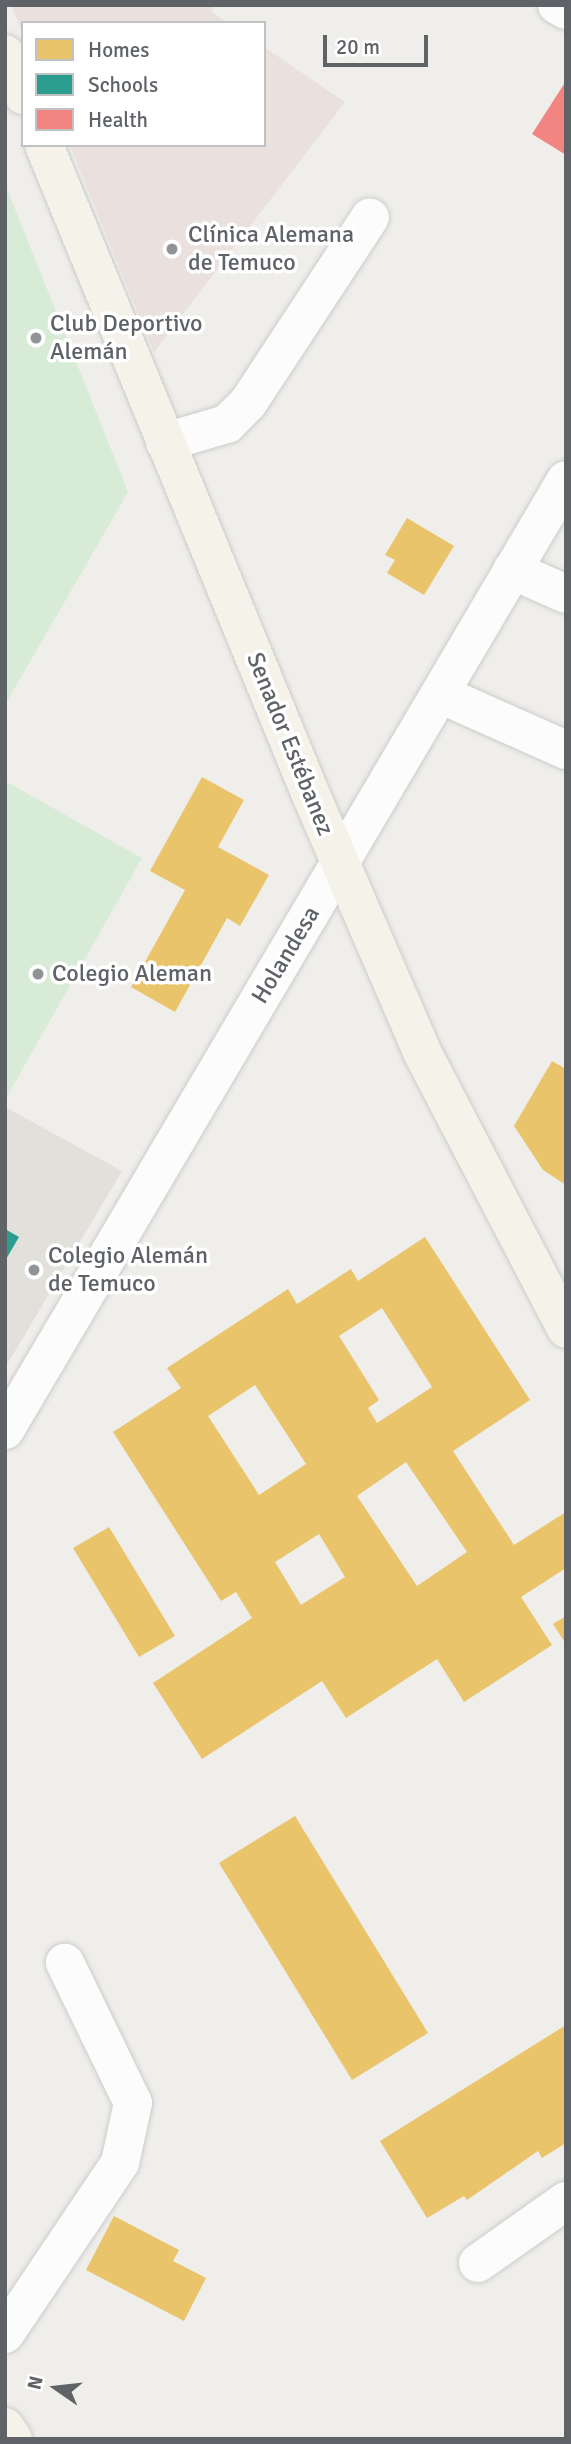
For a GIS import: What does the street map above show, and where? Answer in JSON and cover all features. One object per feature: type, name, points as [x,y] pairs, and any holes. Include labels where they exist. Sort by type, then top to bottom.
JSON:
[{"type":"main road","points":[[5,54],[21,90]]},
{"type":"main road","name":"Senador Estébanez","points":[[45,147],[340,864],[422,1052],[566,1329]]},
{"type":"main road","points":[[5,2427],[13,2439]]},
{"type":"street","points":[[557,5],[566,10]]},
{"type":"street","points":[[165,442],[227,424],[247,403],[370,217]]},
{"type":"street","name":"Holandesa","points":[[5,1430],[519,559],[563,491]]},
{"type":"street","points":[[519,559],[566,567]]},
{"type":"street","points":[[519,559],[566,594]]},
{"type":"street","points":[[445,684],[565,728]]},
{"type":"street","points":[[445,684],[566,750]]},
{"type":"street","points":[[5,2334],[120,2163],[133,2103],[65,1963]]},
{"type":"street","points":[[478,2263],[566,2200]]},
{"type":"shaded area","points":[[11,5],[215,5],[211,11],[225,21],[21,21],[21,29]]},
{"type":"shaded area","name":"Clínica Alemana de Temuco","points":[[266,48],[345,102],[154,352],[71,147],[266,147]]},
{"type":"shaded area","name":"Colegio Alemán de Temuco","points":[[5,1107],[122,1171],[5,1368]]},
{"type":"green space","name":"Club Deportivo Alemán","points":[[5,184],[128,492],[5,705]]},
{"type":"green space","name":"Colegio Aleman","points":[[5,781],[142,858],[5,1100]]},
{"type":"building: Homes","points":[[407,518],[454,546],[424,595],[387,573],[395,560],[385,555]]},
{"type":"building: Homes","points":[[202,777],[244,800],[218,847],[269,875],[240,926],[227,918],[175,1012],[131,987],[185,890],[150,871]]},
{"type":"building: Homes","points":[[552,1061],[566,1069],[566,1185],[543,1170],[514,1126]]},
{"type":"building: Homes","points":[[425,1237],[530,1400],[453,1451],[514,1545],[566,1512],[566,1568],[521,1597],[552,1645],[464,1702],[437,1659],[346,1718],[322,1681],[202,1759],[153,1683],[252,1618],[236,1592],[221,1601],[113,1432],[181,1388],[167,1368],[288,1289],[297,1304],[351,1269],[358,1281]],"holes":[[[382,1308],[432,1387],[377,1423],[368,1408],[379,1400],[339,1336]],[[255,1385],[306,1464],[259,1495],[208,1416]],[[406,1462],[467,1552],[417,1586],[357,1496]],[[319,1534],[345,1577],[301,1605],[275,1562]]]},
{"type":"building: Homes","points":[[109,1527],[175,1636],[139,1657],[73,1548]]},
{"type":"building: Homes","points":[[566,1616],[566,1644],[553,1624]]},
{"type":"building: Homes","points":[[295,1816],[428,2033],[352,2080],[219,1863]]},
{"type":"building: Homes","points":[[566,2025],[566,2143],[542,2158],[538,2151],[467,2200],[464,2196],[427,2218],[380,2141]]},
{"type":"building: Homes","points":[[114,2216],[179,2250],[173,2261],[206,2278],[184,2321],[86,2270]]},
{"type":"building: Schools","points":[[5,1229],[19,1237],[5,1261]]},
{"type":"building: Health","points":[[566,81],[566,155],[532,134]]},
{"type":"place","name":"Clínica Alemana de Temuco","points":[[172,249]]},
{"type":"place","name":"Club Deportivo Alemán","points":[[36,338]]},
{"type":"place","name":"Colegio Aleman","points":[[38,974]]},
{"type":"place","name":"Colegio Alemán de Temuco","points":[[34,1270]]}]
